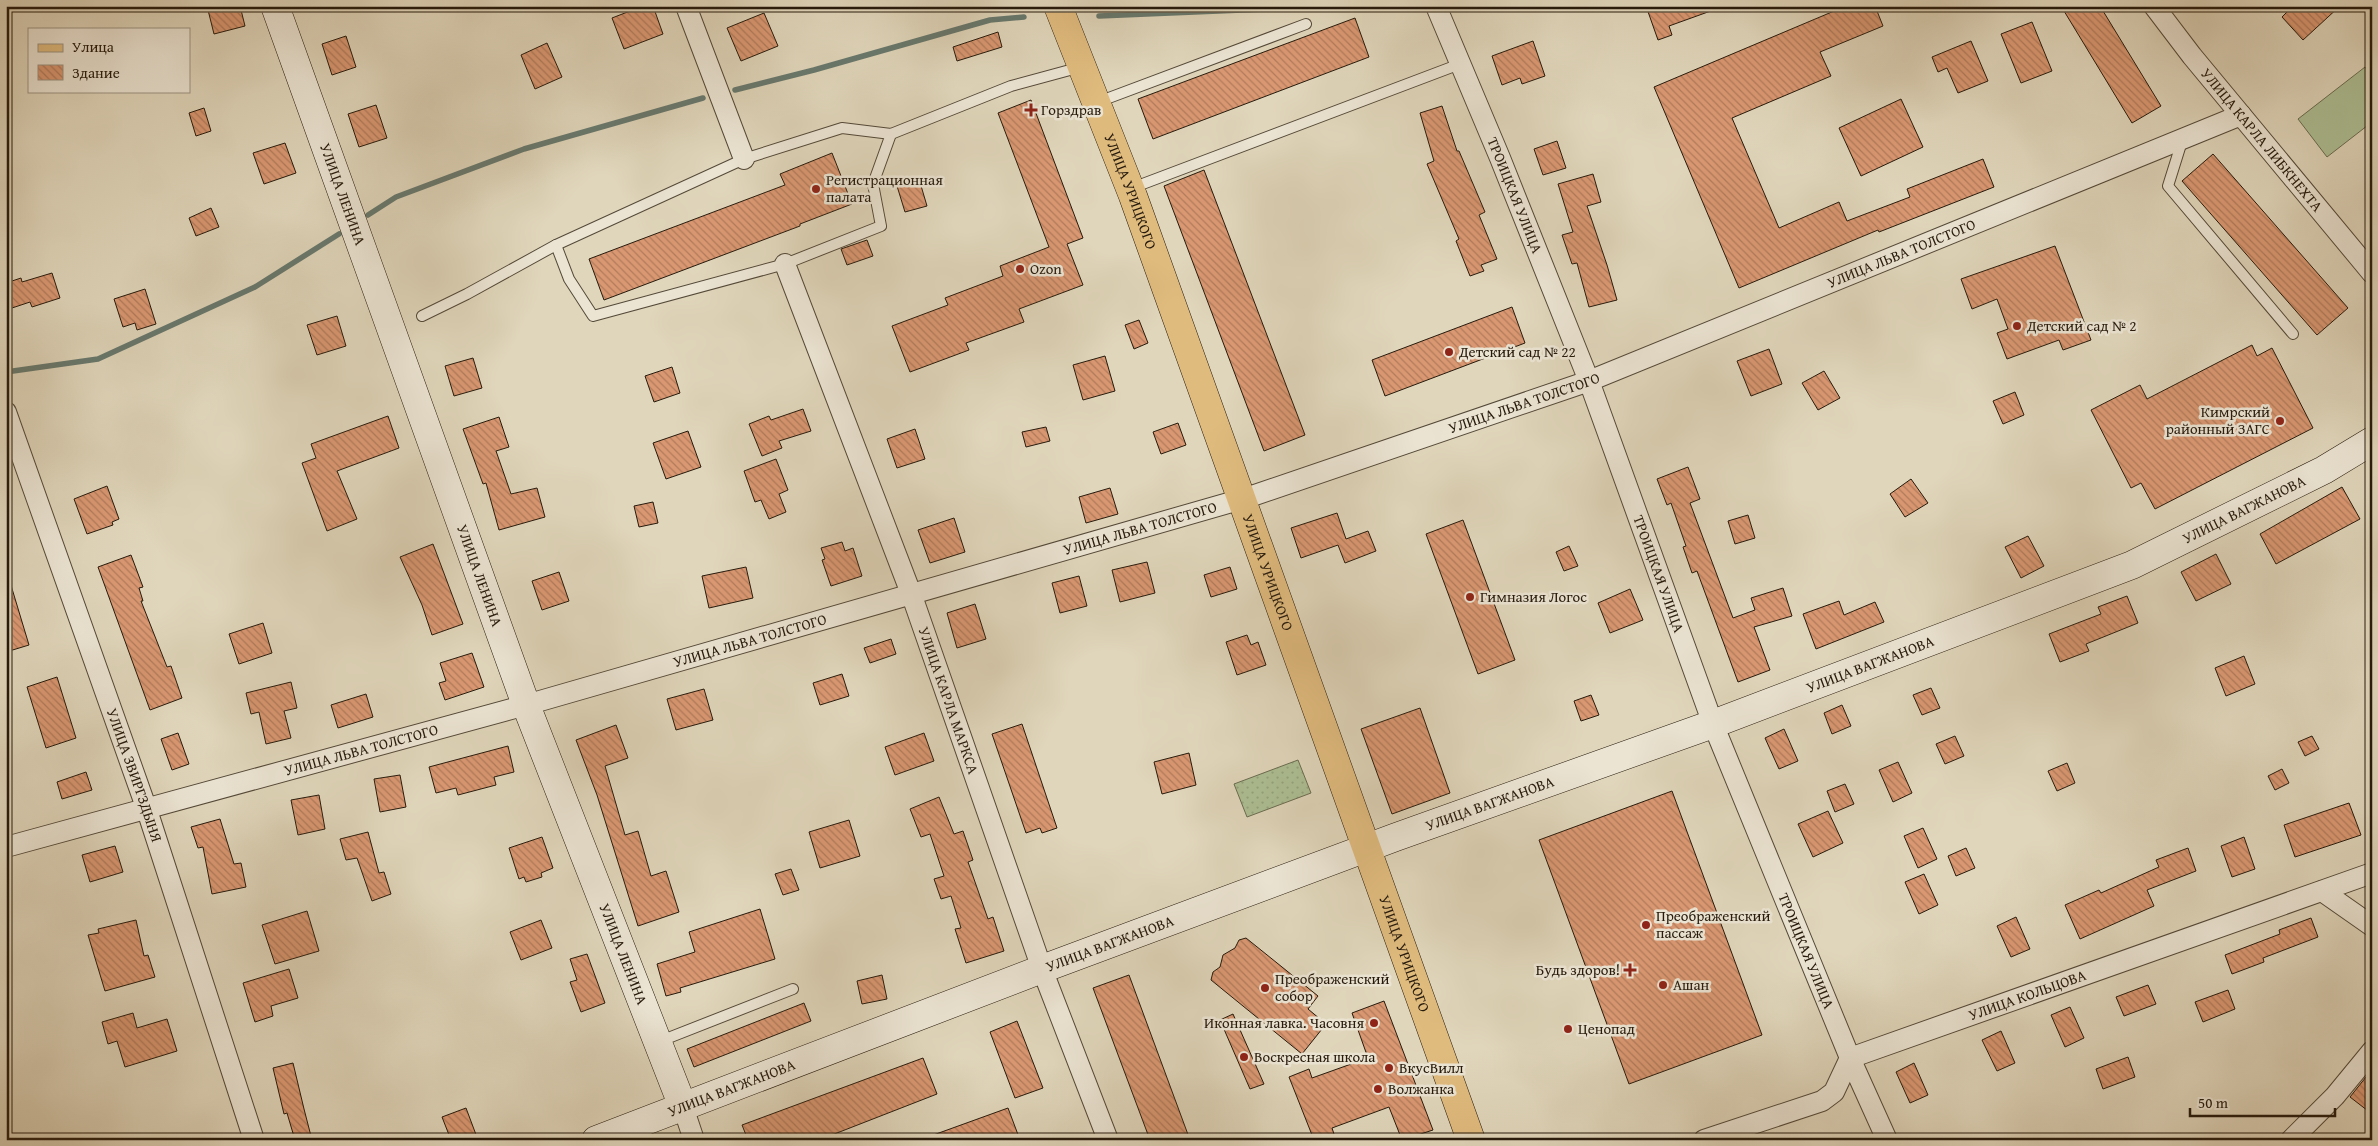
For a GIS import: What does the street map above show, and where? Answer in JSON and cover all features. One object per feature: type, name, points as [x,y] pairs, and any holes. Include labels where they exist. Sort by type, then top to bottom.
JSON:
[{"type":"main road","name":"УЛИЦА ЛЕНИНА","points":[[275,6],[526,705],[683,1108]]},
{"type":"main road","name":"УЛИЦА УРИЦКОГО","points":[[1058,6],[1131,189],[1471,1140]]},
{"type":"main road","name":"УЛИЦА ВАГЖАНОВА","points":[[596,1140],[1042,969],[1367,848],[1713,724],[2132,565],[2324,470],[2372,441]]},
{"type":"street","points":[[686,6],[744,159]]},
{"type":"street","name":"ТРОИЦКАЯ УЛИЦА","points":[[1436,6],[1589,381],[1713,724],[1850,1058],[1887,1140]]},
{"type":"street","name":"УЛИЦА КАРЛА ЛИБКНЕХТА","points":[[2154,6],[2241,115],[2372,273]]},
{"type":"street","name":"УЛИЦА ЛЬВА ТОЛСТОГО","points":[[6,847],[146,807],[526,705],[1242,500],[1589,381],[2241,115]]},
{"type":"street","name":"УЛИЦА КАРЛА МАРКСА","points":[[785,264],[912,596],[1042,969],[1108,1140]]},
{"type":"street","name":"УЛИЦА ЗВИРГЗДЫНЯ","points":[[6,412],[146,807],[254,1140]]},
{"type":"street","name":"УЛИЦА КОЛЬЦОВА","points":[[1850,1058],[2372,873]]},
{"type":"street","points":[[2322,890],[2372,926]]},
{"type":"street","points":[[2290,1140],[2335,1096],[2372,1051]]},
{"type":"street","points":[[1704,1140],[1822,1101],[1834,1092],[1850,1058]]},
{"type":"street","name":"УЛИЦА ЛЕНИНА","points":[[683,1108],[694,1140]]},
{"type":"lane","points":[[1097,103],[1306,24]]},
{"type":"lane","points":[[1131,189],[1460,64]]},
{"type":"lane","points":[[422,316],[467,294],[556,245],[744,159],[842,128],[891,134],[1012,86],[1082,67]]},
{"type":"lane","points":[[556,245],[569,279],[593,316],[785,264],[881,226],[873,184],[891,134]]},
{"type":"lane","points":[[2183,138],[2168,186],[2293,334]]},
{"type":"lane","points":[[658,1043],[793,989]]},
{"type":"green space","points":[[2365,67],[2372,77],[2372,122],[2327,157],[2298,119]]},
{"type":"green space","points":[[1298,760],[1311,793],[1247,817],[1234,784]]},
{"type":"building","points":[[207,6],[240,6],[245,26],[214,34]]},
{"type":"building","points":[[643,6],[653,6],[663,34],[624,49],[612,18]]},
{"type":"building","points":[[1646,6],[1718,6],[1719,8],[1669,26],[1672,35],[1658,40]]},
{"type":"building","points":[[1846,6],[1875,6],[1883,26],[1820,52],[1831,76],[1732,118],[1779,228],[1839,202],[1847,221],[1910,197],[1907,189],[1983,159],[1994,187],[1879,232],[1878,230],[1739,288],[1654,87]]},
{"type":"building","points":[[2061,6],[2100,6],[2161,106],[2132,123]]},
{"type":"building","points":[[2293,6],[2340,6],[2303,40],[2282,17]]},
{"type":"building","points":[[764,13],[778,46],[741,61],[727,28]]},
{"type":"building","points":[[1355,18],[1369,57],[1153,139],[1138,99]]},
{"type":"building","points":[[2032,22],[2052,71],[2021,83],[2001,34]]},
{"type":"building","points":[[998,32],[1002,47],[957,61],[953,47]]},
{"type":"building","points":[[346,36],[356,67],[332,75],[322,44]]},
{"type":"building","points":[[1533,41],[1545,76],[1522,84],[1520,78],[1502,85],[1492,56]]},
{"type":"building","points":[[1971,41],[1988,81],[1958,93],[1947,68],[1938,72],[1932,57]]},
{"type":"building","points":[[547,43],[562,77],[535,89],[521,55]]},
{"type":"building","points":[[1901,99],[1923,147],[1861,176],[1839,128]]},
{"type":"building","points":[[1031,100],[1083,238],[1067,244],[1083,285],[1019,309],[1024,322],[966,343],[969,350],[910,372],[892,326],[948,305],[945,298],[1003,276],[1000,266],[1049,247],[998,113]]},
{"type":"building","points":[[376,105],[387,138],[359,147],[348,114]]},
{"type":"building","points":[[1442,106],[1457,151],[1459,151],[1485,212],[1479,215],[1497,259],[1481,265],[1484,271],[1470,276],[1456,241],[1459,239],[1427,164],[1434,161],[1420,113]]},
{"type":"building","points":[[204,108],[211,131],[196,136],[189,113]]},
{"type":"building","points":[[1557,141],[1566,168],[1543,175],[1534,149]]},
{"type":"building","points":[[285,143],[296,173],[264,184],[253,153]]},
{"type":"building","points":[[832,153],[852,204],[800,224],[800,226],[604,300],[589,259],[785,185],[780,174]]},
{"type":"building","points":[[2213,154],[2348,308],[2317,335],[2182,181]]},
{"type":"building","points":[[1204,170],[1305,435],[1264,451],[1164,186]]},
{"type":"building","points":[[1593,174],[1601,202],[1587,206],[1617,300],[1589,307],[1577,263],[1572,264],[1562,235],[1573,232],[1558,184]]},
{"type":"building","points":[[919,179],[927,206],[905,212],[897,186]]},
{"type":"building","points":[[211,208],[219,227],[196,236],[189,218]]},
{"type":"building","points":[[867,240],[873,256],[847,265],[841,249]]},
{"type":"building","points":[[2055,246],[2091,340],[2063,350],[2059,340],[2007,359],[1997,333],[2008,329],[1997,299],[1972,309],[1961,279]]},
{"type":"building","points":[[52,273],[60,298],[32,307],[30,302],[6,310],[6,283],[21,278],[22,282]]},
{"type":"building","points":[[145,289],[156,324],[137,330],[135,323],[123,327],[114,299]]},
{"type":"building","name":"Детский сад № 22","points":[[1512,307],[1525,343],[1385,396],[1372,360]]},
{"type":"building","points":[[337,316],[346,346],[317,355],[307,325]]},
{"type":"building","points":[[1139,320],[1148,343],[1134,349],[1125,325]]},
{"type":"building","points":[[2252,345],[2257,356],[2272,348],[2313,428],[2155,509],[2141,483],[2131,488],[2091,410],[2140,385],[2147,399]]},
{"type":"building","points":[[1769,349],[1782,384],[1751,396],[1737,361]]},
{"type":"building","points":[[1105,356],[1115,391],[1083,400],[1073,365]]},
{"type":"building","points":[[473,358],[482,388],[454,396],[445,366]]},
{"type":"building","points":[[672,367],[680,393],[654,402],[645,376]]},
{"type":"building","points":[[1824,371],[1840,398],[1818,410],[1802,383]]},
{"type":"building","points":[[2015,392],[2024,415],[2003,424],[1993,401]]},
{"type":"building","points":[[803,409],[811,431],[779,441],[782,448],[762,456],[749,424],[769,416],[771,420]]},
{"type":"building","points":[[388,416],[399,448],[337,471],[357,519],[327,531],[302,463],[316,458],[311,444]]},
{"type":"building","points":[[499,417],[509,447],[496,451],[511,494],[537,488],[545,517],[499,530],[486,483],[483,484],[463,429]]},
{"type":"building","points":[[1178,423],[1186,445],[1161,454],[1153,432]]},
{"type":"building","points":[[1046,427],[1050,441],[1026,447],[1022,432]]},
{"type":"building","points":[[915,429],[925,459],[897,468],[887,439]]},
{"type":"building","points":[[688,431],[701,467],[666,479],[653,443]]},
{"type":"building","points":[[776,459],[788,490],[779,494],[786,512],[769,519],[761,500],[755,502],[744,471]]},
{"type":"building","points":[[1688,467],[1700,499],[1690,503],[1733,618],[1755,610],[1751,598],[1783,588],[1792,616],[1754,627],[1770,670],[1738,682],[1697,571],[1692,573],[1683,547],[1686,546],[1671,503],[1667,505],[1657,479]]},
{"type":"building","points":[[1911,479],[1928,503],[1905,517],[1890,494]]},
{"type":"building","points":[[107,486],[119,519],[112,522],[113,525],[87,534],[74,499]]},
{"type":"building","points":[[2342,487],[2360,519],[2276,564],[2260,534]]},
{"type":"building","points":[[1110,488],[1118,514],[1086,523],[1079,497]]},
{"type":"building","points":[[653,502],[658,523],[639,527],[634,506]]},
{"type":"building","points":[[1337,513],[1346,539],[1368,531],[1376,551],[1345,563],[1338,545],[1301,558],[1291,528]]},
{"type":"building","points":[[1748,515],[1755,538],[1735,544],[1728,521]]},
{"type":"building","points":[[954,518],[965,552],[930,563],[918,530]]},
{"type":"building","name":"Гимназия Логос","points":[[1463,520],[1515,660],[1478,674],[1426,534]]},
{"type":"building","points":[[2028,536],[2044,566],[2021,578],[2005,547]]},
{"type":"building","points":[[842,542],[845,551],[853,548],[862,576],[831,586],[822,560],[825,559],[821,548]]},
{"type":"building","points":[[433,544],[463,624],[432,635],[422,605],[400,557]]},
{"type":"building","points":[[1569,546],[1578,566],[1564,571],[1556,552]]},
{"type":"building","points":[[2216,554],[2231,584],[2196,601],[2181,572]]},
{"type":"building","points":[[131,555],[143,587],[139,588],[143,601],[141,601],[167,667],[171,666],[182,698],[150,710],[98,567]]},
{"type":"building","points":[[1147,562],[1155,593],[1120,602],[1112,570]]},
{"type":"building","points":[[746,567],[753,598],[709,608],[702,576]]},
{"type":"building","points":[[1230,567],[1237,589],[1211,597],[1204,575]]},
{"type":"building","points":[[559,572],[569,601],[542,610],[532,581]]},
{"type":"building","points":[[1079,576],[1087,606],[1060,613],[1052,583]]},
{"type":"building","points":[[6,582],[10,582],[29,645],[6,652]]},
{"type":"building","points":[[1630,589],[1643,620],[1610,633],[1598,603]]},
{"type":"building","points":[[2127,596],[2138,623],[2086,644],[2089,651],[2060,662],[2049,634],[2101,614],[2098,607]]},
{"type":"building","points":[[1839,601],[1844,615],[1875,602],[1884,622],[1816,649],[1803,614]]},
{"type":"building","points":[[975,604],[986,639],[957,648],[947,613]]},
{"type":"building","points":[[263,623],[272,653],[239,664],[229,634]]},
{"type":"building","points":[[1247,635],[1251,645],[1258,642],[1266,665],[1237,675],[1226,642]]},
{"type":"building","points":[[891,639],[896,654],[870,663],[864,648]]},
{"type":"building","points":[[472,653],[484,687],[445,700],[439,683],[446,681],[440,663]]},
{"type":"building","points":[[2244,656],[2255,684],[2226,696],[2215,668]]},
{"type":"building","points":[[842,674],[849,696],[820,705],[813,683]]},
{"type":"building","points":[[57,677],[76,738],[46,748],[27,687]]},
{"type":"building","points":[[291,682],[297,708],[284,711],[291,738],[266,744],[259,712],[251,714],[246,693]]},
{"type":"building","points":[[1931,688],[1940,708],[1922,715],[1913,695]]},
{"type":"building","points":[[704,689],[713,720],[676,730],[667,699]]},
{"type":"building","points":[[366,694],[373,717],[338,728],[331,705]]},
{"type":"building","points":[[1591,695],[1599,715],[1581,721],[1574,701]]},
{"type":"building","points":[[1842,705],[1851,726],[1832,734],[1824,713]]},
{"type":"building","points":[[1420,708],[1450,793],[1392,814],[1361,729]]},
{"type":"building","points":[[1022,724],[1057,828],[1042,833],[1040,828],[1026,833],[992,734]]},
{"type":"building","points":[[616,725],[628,758],[605,766],[625,835],[638,831],[651,876],[666,871],[679,912],[638,926],[597,795],[576,740]]},
{"type":"building","points":[[1784,729],[1798,761],[1779,769],[1765,738]]},
{"type":"building","points":[[178,733],[189,764],[172,770],[161,739]]},
{"type":"building","points":[[924,733],[934,761],[895,775],[885,747]]},
{"type":"building","points":[[1955,736],[1964,756],[1945,764],[1936,744]]},
{"type":"building","points":[[2312,736],[2319,749],[2305,756],[2298,742]]},
{"type":"building","points":[[508,746],[514,772],[494,777],[496,785],[458,795],[456,788],[436,793],[429,767]]},
{"type":"building","points":[[1189,753],[1196,785],[1162,794],[1154,762]]},
{"type":"building","points":[[1898,762],[1912,793],[1893,802],[1879,770]]},
{"type":"building","points":[[2067,763],[2075,783],[2057,791],[2048,771]]},
{"type":"building","points":[[2282,769],[2289,783],[2275,790],[2268,776]]},
{"type":"building","points":[[86,772],[92,790],[62,799],[57,782]]},
{"type":"building","points":[[400,775],[406,807],[380,812],[374,779]]},
{"type":"building","points":[[1845,784],[1854,804],[1835,812],[1827,791]]},
{"type":"building","name":"Преображенский пассаж","points":[[1672,791],[1762,1035],[1629,1084],[1539,840]]},
{"type":"building","points":[[319,795],[325,829],[298,835],[291,800]]},
{"type":"building","points":[[939,797],[954,834],[963,831],[973,860],[968,862],[988,919],[993,917],[1004,951],[966,963],[955,929],[961,928],[951,896],[941,899],[934,879],[944,876],[930,834],[921,837],[910,809]]},
{"type":"building","points":[[2349,803],[2361,835],[2295,857],[2284,825]]},
{"type":"building","points":[[1828,811],[1843,843],[1813,857],[1798,824]]},
{"type":"building","points":[[220,819],[234,864],[241,863],[246,887],[212,894],[203,847],[198,848],[191,827]]},
{"type":"building","points":[[849,820],[860,856],[820,868],[809,832]]},
{"type":"building","points":[[1923,828],[1937,859],[1918,868],[1904,836]]},
{"type":"building","points":[[368,832],[379,873],[384,872],[391,894],[372,901],[357,858],[346,860],[340,839]]},
{"type":"building","points":[[542,837],[553,868],[541,873],[542,877],[526,882],[524,877],[519,879],[509,848]]},
{"type":"building","points":[[2244,837],[2255,869],[2232,877],[2221,846]]},
{"type":"building","points":[[115,846],[123,872],[90,882],[82,855]]},
{"type":"building","points":[[1966,848],[1975,868],[1956,876],[1948,856]]},
{"type":"building","points":[[2188,848],[2196,871],[2147,890],[2154,906],[2080,939],[2065,905],[2099,890],[2101,893],[2159,867],[2156,860]]},
{"type":"building","points":[[791,869],[799,890],[783,895],[775,874]]},
{"type":"building","points":[[1924,874],[1938,905],[1919,914],[1905,882]]},
{"type":"building","points":[[760,909],[775,959],[680,988],[681,992],[666,996],[657,964],[695,952],[689,932]]},
{"type":"building","points":[[307,911],[319,951],[275,964],[262,925]]},
{"type":"building","points":[[2016,917],[2030,949],[2011,957],[1997,926]]},
{"type":"building","points":[[2311,918],[2318,937],[2263,958],[2264,962],[2232,974],[2225,955],[2280,934],[2279,930]]},
{"type":"building","points":[[136,920],[144,956],[148,955],[155,977],[105,991],[88,935],[99,933],[98,929]]},
{"type":"building","points":[[541,920],[552,948],[521,960],[510,932]]},
{"type":"building","name":"Преображенский собор","points":[[1246,938],[1318,996],[1308,1009],[1326,1024],[1302,1054],[1211,980],[1213,972],[1220,967],[1223,955],[1235,948],[1239,940]]},
{"type":"building","points":[[587,954],[605,1003],[581,1012],[570,982],[577,980],[570,959]]},
{"type":"building","points":[[289,969],[298,998],[271,1006],[273,1016],[255,1022],[243,983]]},
{"type":"building","points":[[882,975],[887,999],[862,1004],[857,981]]},
{"type":"building","points":[[1129,975],[1190,1140],[1150,1140],[1093,988]]},
{"type":"building","points":[[2148,985],[2156,1004],[2124,1016],[2116,997]]},
{"type":"building","points":[[2228,990],[2235,1009],[2203,1022],[2195,1002]]},
{"type":"building","points":[[1384,1001],[1433,1130],[1402,1140],[1389,1107],[1332,1128],[1334,1134],[1314,1140],[1289,1077],[1309,1069],[1312,1078],[1368,1058],[1352,1013]]},
{"type":"building","points":[[804,1003],[811,1021],[694,1067],[687,1049]]},
{"type":"building","points":[[2070,1007],[2084,1038],[2065,1047],[2051,1015]]},
{"type":"building","points":[[133,1013],[137,1028],[167,1019],[177,1051],[125,1067],[117,1041],[108,1044],[102,1022]]},
{"type":"building","name":"Воскресная школа","points":[[1233,1014],[1264,1084],[1250,1089],[1220,1020]]},
{"type":"building","points":[[1017,1021],[1043,1088],[1015,1098],[990,1032]]},
{"type":"building","points":[[2001,1031],[2015,1063],[1997,1071],[1982,1040]]},
{"type":"building","points":[[2128,1057],[2135,1077],[2103,1089],[2096,1069]]},
{"type":"building","points":[[923,1058],[937,1094],[819,1140],[748,1140],[742,1125]]},
{"type":"building","points":[[293,1063],[312,1140],[295,1140],[287,1113],[284,1114],[273,1068]]},
{"type":"building","points":[[1914,1063],[1928,1095],[1910,1103],[1896,1072]]},
{"type":"building","points":[[2366,1077],[2372,1082],[2372,1114],[2350,1097]]},
{"type":"building","points":[[466,1108],[478,1140],[451,1140],[442,1117]]},
{"type":"building","points":[[1008,1108],[1020,1140],[926,1140],[925,1138]]},
{"type":"waterway","points":[[1099,16],[1337,6]]},
{"type":"waterway","points":[[735,90],[814,70],[990,20],[1024,17]]},
{"type":"waterway","points":[[368,215],[396,197],[524,149],[703,98]]},
{"type":"waterway","points":[[6,372],[98,359],[255,287],[339,234]]},
{"type":"place","name":"Горздрав","points":[[1031,110]]},
{"type":"place","name":"Регистрационная палата","points":[[816,189]]},
{"type":"place","name":"Ozon","points":[[1020,269]]},
{"type":"place","name":"Детский сад № 2","points":[[2017,326]]},
{"type":"place","name":"Детский сад № 22","points":[[1449,352]]},
{"type":"place","name":"Кимрский районный ЗАГС","points":[[2280,421]]},
{"type":"place","name":"Гимназия Логос","points":[[1470,597]]},
{"type":"place","name":"Преображенский пассаж","points":[[1646,925]]},
{"type":"place","name":"Будь здоров!","points":[[1630,970]]},
{"type":"place","name":"Ашан","points":[[1663,985]]},
{"type":"place","name":"Преображенский собор","points":[[1265,988]]},
{"type":"place","name":"Иконная лавка. Часовня","points":[[1374,1023]]},
{"type":"place","name":"Ценопад","points":[[1568,1029]]},
{"type":"place","name":"Воскресная школа","points":[[1244,1057]]},
{"type":"place","name":"ВкусВилл","points":[[1389,1068]]},
{"type":"place","name":"Волжанка","points":[[1378,1089]]}]
